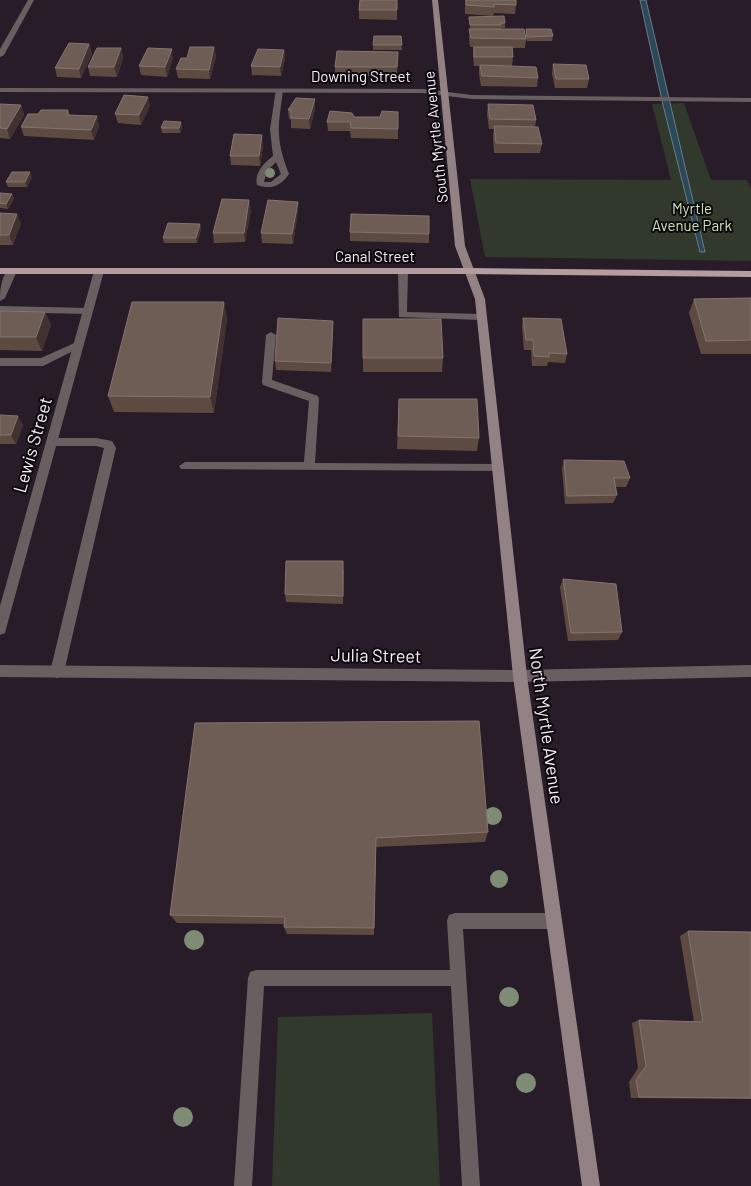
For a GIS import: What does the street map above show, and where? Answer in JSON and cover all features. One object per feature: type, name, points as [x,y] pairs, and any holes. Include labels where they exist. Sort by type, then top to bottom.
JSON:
[{"type":"main road","name":"Canal Street","points":[[0,270],[470,271],[751,274]]},
{"type":"street","points":[[0,55],[31,0]]},
{"type":"street","name":"South Myrtle Avenue","points":[[435,0],[460,246],[470,271]]},
{"type":"street","name":"Downing Street","points":[[0,90],[424,91],[472,97],[751,100]]},
{"type":"street","points":[[278,156],[275,124],[279,91]]},
{"type":"street","points":[[0,298],[12,270]]},
{"type":"street","name":"Lewis Street","points":[[0,629],[99,271]]},
{"type":"street","name":"North Myrtle Avenue","points":[[470,271],[480,299],[520,676],[591,1186]]},
{"type":"street","points":[[403,272],[402,315],[482,317]]},
{"type":"street","points":[[0,309],[88,312]]},
{"type":"street","points":[[271,334],[267,382],[314,399],[309,467]]},
{"type":"street","points":[[0,362],[43,362],[79,344]]},
{"type":"street","points":[[52,442],[96,442],[108,444],[110,448],[57,672]]},
{"type":"street","points":[[185,466],[497,468]]},
{"type":"street","name":"Julia Street","points":[[0,672],[520,676],[751,671]]},
{"type":"street","points":[[471,1186],[456,920],[554,921]]},
{"type":"street","points":[[243,1186],[256,978],[459,978]]},
{"type":"green space","name":"Myrtle Avenue Park","points":[[684,103],[711,180],[747,180],[751,189],[751,261],[485,257],[470,179],[671,180],[652,104]]},
{"type":"green space","points":[[432,1013],[440,1186],[272,1186],[278,1017]]},
{"type":"water","points":[[640,0],[646,0],[705,252],[700,252],[663,105]]},
{"type":"building","points":[[360,0],[397,0],[397,10],[359,10]]},
{"type":"building","points":[[466,0],[516,0],[516,5],[494,4],[494,7],[466,5]]},
{"type":"building","points":[[504,16],[505,23],[501,23],[501,25],[470,25],[469,17]]},
{"type":"building","points":[[469,29],[524,29],[526,39],[471,38]]},
{"type":"building","points":[[526,29],[551,29],[553,36],[527,37]]},
{"type":"building","points":[[374,36],[401,36],[402,45],[373,45]]},
{"type":"building","points":[[69,43],[89,44],[79,69],[55,68]]},
{"type":"building","points":[[190,47],[214,47],[209,70],[176,69],[181,58],[187,58]]},
{"type":"building","points":[[474,47],[512,47],[513,57],[474,57]]},
{"type":"building","points":[[97,48],[121,48],[114,67],[88,67]]},
{"type":"building","points":[[148,48],[172,49],[165,67],[139,66]]},
{"type":"building","points":[[258,49],[284,50],[280,67],[251,66]]},
{"type":"building","points":[[337,51],[398,52],[397,67],[335,67]]},
{"type":"building","points":[[553,64],[586,65],[589,79],[556,79]]},
{"type":"building","points":[[480,65],[536,67],[538,78],[482,76]]},
{"type":"building","points":[[124,95],[148,97],[139,115],[115,114]]},
{"type":"building","points":[[296,98],[315,99],[309,119],[291,118],[291,110],[288,110]]},
{"type":"building","points":[[0,104],[21,105],[7,129],[0,128]]},
{"type":"building","points":[[488,104],[533,105],[536,120],[490,119]]},
{"type":"building","points":[[41,110],[68,110],[67,115],[97,116],[91,130],[21,127],[28,114],[38,114]]},
{"type":"building","points":[[330,111],[352,113],[354,117],[380,117],[382,111],[398,112],[398,129],[351,128],[350,122],[327,122]]},
{"type":"building","points":[[164,121],[181,122],[179,128],[161,128]]},
{"type":"building","points":[[494,126],[538,127],[542,144],[496,143]]},
{"type":"building","points":[[234,134],[262,135],[259,156],[230,156]]},
{"type":"building","points":[[12,172],[30,172],[25,182],[6,182]]},
{"type":"building","points":[[0,193],[12,194],[6,204],[0,203]]},
{"type":"building","points":[[222,199],[249,200],[244,233],[213,233]]},
{"type":"building","points":[[268,200],[298,202],[292,234],[261,233]]},
{"type":"building","points":[[0,213],[17,214],[9,235],[0,235]]},
{"type":"building","points":[[351,214],[429,216],[429,234],[350,232]]},
{"type":"building","points":[[168,223],[200,224],[196,238],[163,238]]},
{"type":"building","points":[[751,298],[751,340],[706,341],[694,299]]},
{"type":"building","points":[[132,302],[224,302],[210,397],[108,396]]},
{"type":"building","points":[[0,311],[45,312],[36,337],[0,337]]},
{"type":"building","points":[[278,318],[333,321],[331,363],[275,361]]},
{"type":"building","points":[[523,318],[561,319],[567,354],[549,353],[549,357],[534,356],[533,340],[526,340]]},
{"type":"building","points":[[363,319],[441,319],[443,358],[363,358]]},
{"type":"building","points":[[399,399],[477,399],[479,438],[398,436]]},
{"type":"building","points":[[0,415],[18,416],[11,435],[0,435]]},
{"type":"building","points":[[564,460],[624,461],[630,478],[614,478],[617,495],[567,496]]},
{"type":"building","points":[[286,561],[343,561],[343,596],[285,594]]},
{"type":"building","points":[[563,579],[616,584],[622,632],[571,633]]},
{"type":"building","points":[[479,721],[488,832],[376,838],[374,928],[284,927],[285,917],[170,915],[195,723]]},
{"type":"building","points":[[688,931],[751,932],[751,1098],[639,1097],[636,1080],[646,1066],[639,1020],[703,1022]]}]
